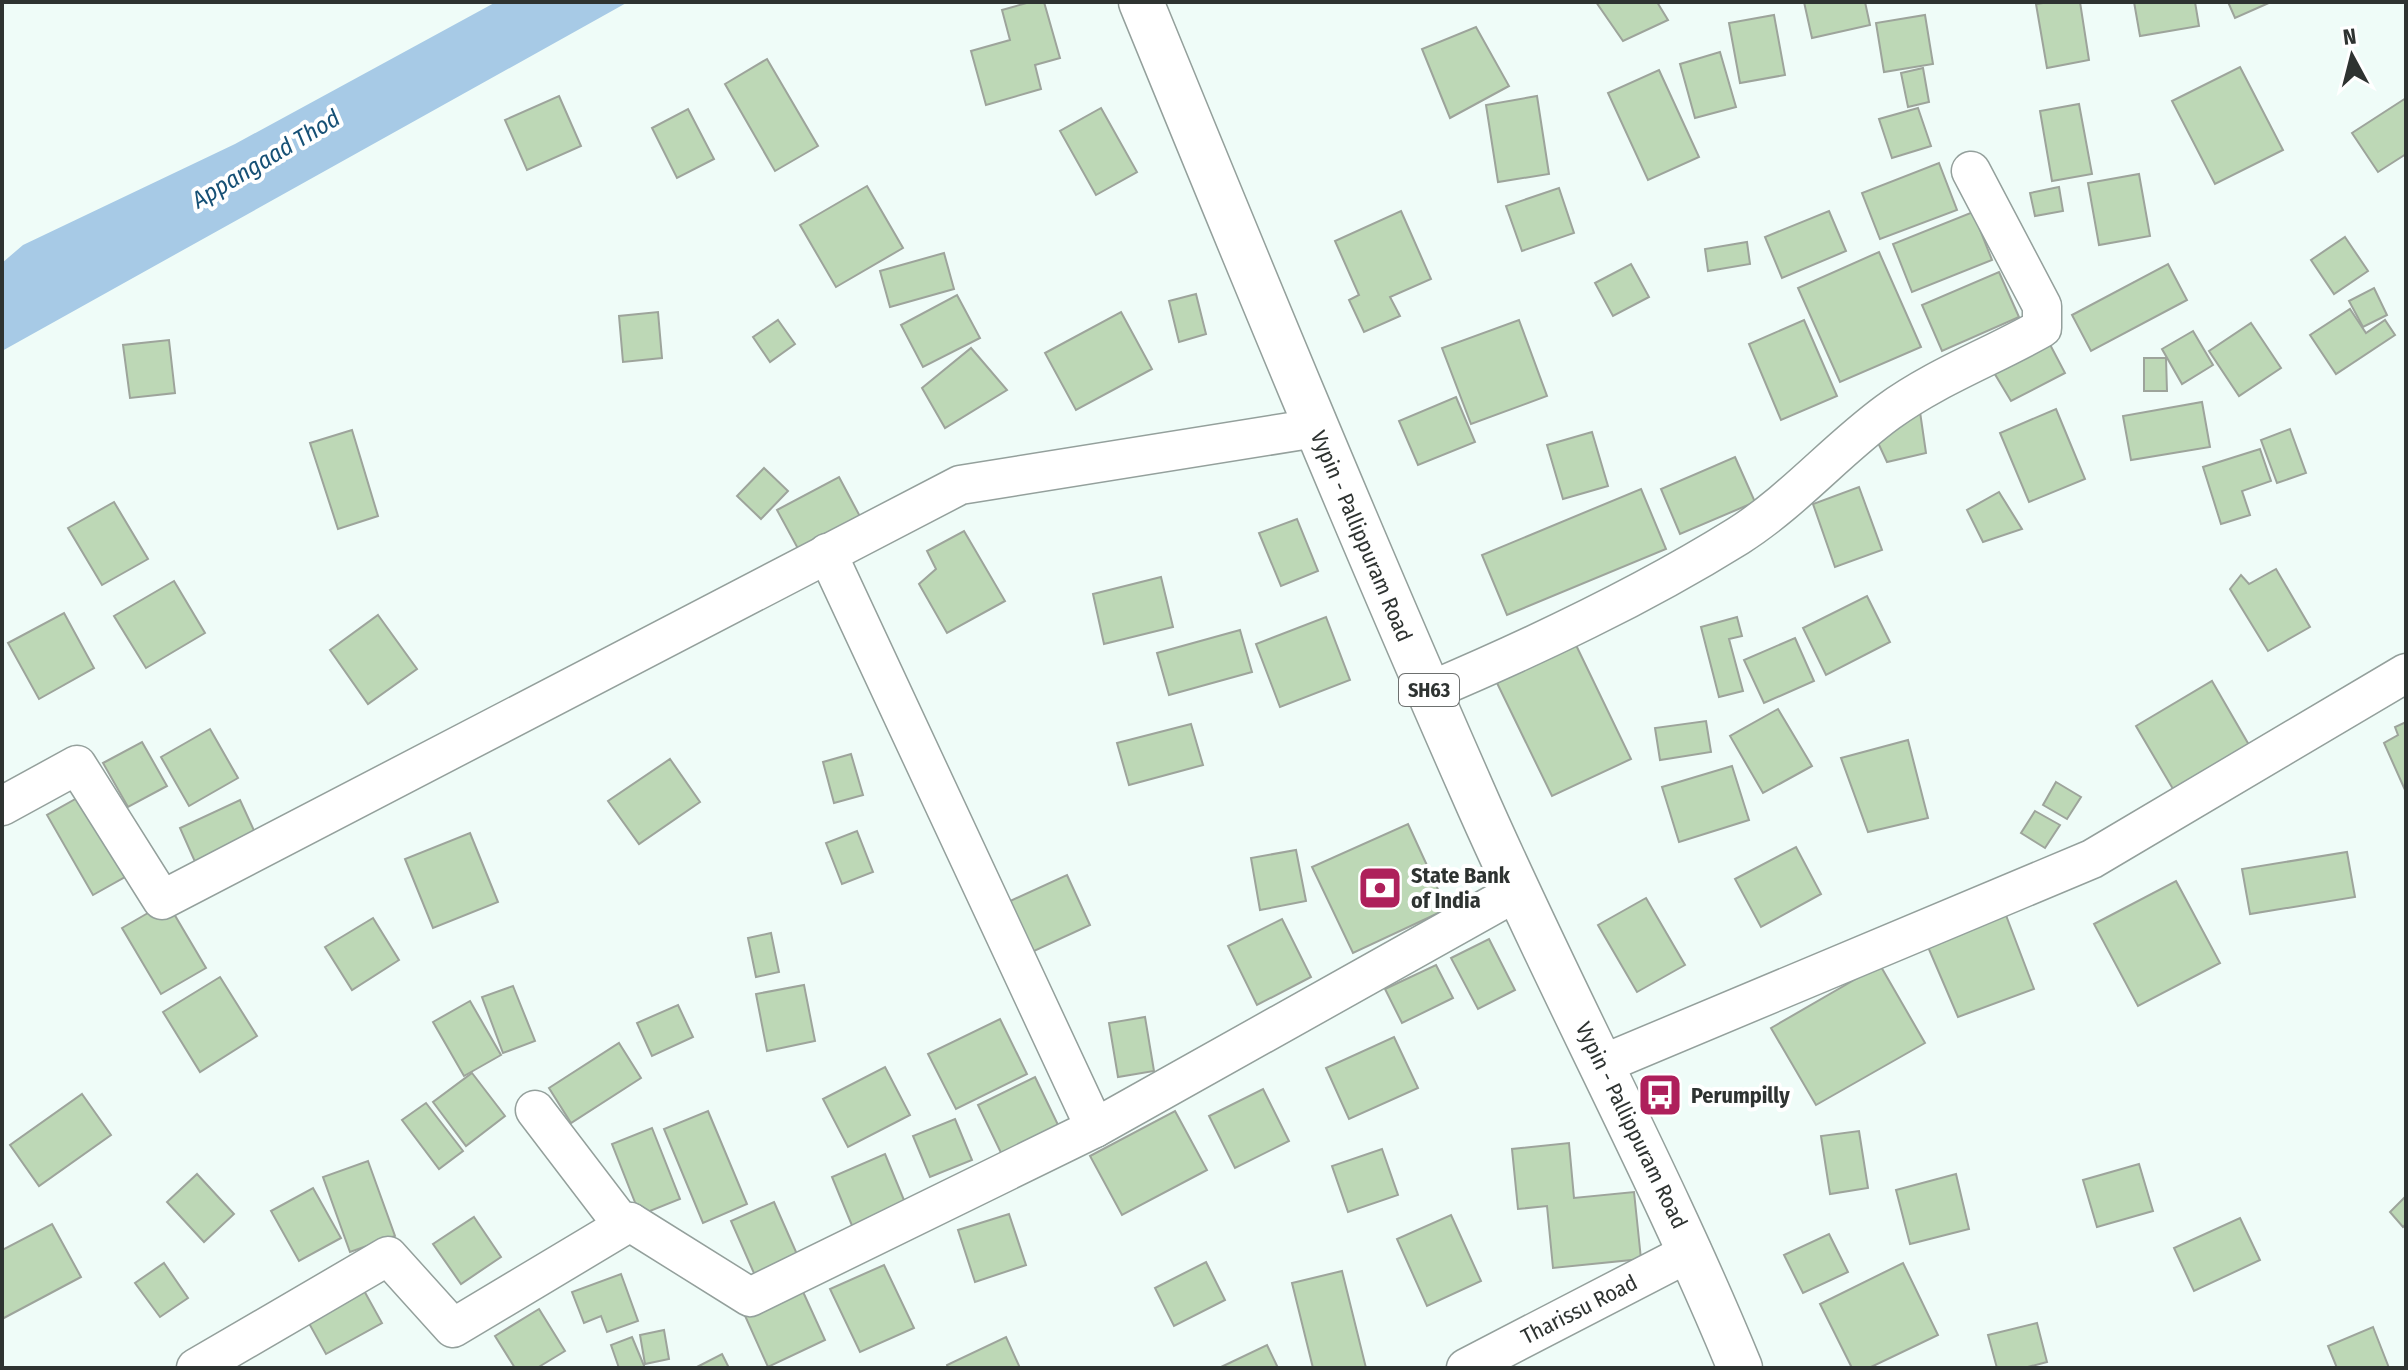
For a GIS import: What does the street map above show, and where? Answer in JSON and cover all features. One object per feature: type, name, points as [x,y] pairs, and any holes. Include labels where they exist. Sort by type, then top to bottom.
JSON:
[{"type":"main road","name":"Vypin - Pallippuram Road","points":[[1141,2],[1397,623],[1518,891],[1692,1251],[1740,1368]]},
{"type":"street","points":[[1430,691],[1545,643],[1680,571],[1742,534],[1887,413],[1923,389],[2042,328],[2045,320],[2037,295],[1971,171]]},
{"type":"street","points":[[2,806],[77,765],[162,900],[960,485],[1316,428]]},
{"type":"street","points":[[827,553],[1095,1128]]},
{"type":"street","points":[[1603,1064],[2092,859],[2406,673]]},
{"type":"street","points":[[535,1110],[622,1224],[630,1222],[750,1297],[1095,1128],[1518,891]]},
{"type":"street","points":[[196,1368],[388,1256],[453,1328],[630,1222]]},
{"type":"street","name":"Tharissu Road","points":[[1466,1368],[1692,1251]]},
{"type":"water","name":"Appangaad Thod","points":[[496,2],[628,2],[2,351],[2,263],[23,245],[235,144]]},
{"type":"building","points":[[1030,2],[1044,2],[1060,58],[1035,65],[1041,89],[986,105],[971,51],[1010,40],[1002,10]]},
{"type":"building","points":[[1596,2],[1657,2],[1668,20],[1623,41]]},
{"type":"building","points":[[1804,2],[1865,2],[1870,25],[1812,38]]},
{"type":"building","points":[[2080,2],[2089,60],[2047,68],[2036,4]]},
{"type":"building","points":[[2134,2],[2195,2],[2199,26],[2140,36]]},
{"type":"building","points":[[2228,2],[2271,2],[2235,18]]},
{"type":"building","points":[[1774,15],[1785,75],[1740,83],[1729,23]]},
{"type":"building","points":[[1925,15],[1933,64],[1884,72],[1876,23]]},
{"type":"building","points":[[1476,27],[1509,86],[1450,118],[1422,49]]},
{"type":"building","points":[[1720,52],[1736,107],[1695,118],[1680,64]]},
{"type":"building","points":[[767,59],[818,146],[775,171],[725,84]]},
{"type":"building","points":[[2240,67],[2283,150],[2215,184],[2172,101]]},
{"type":"building","points":[[1923,68],[1929,102],[1908,107],[1901,73]]},
{"type":"building","points":[[1659,70],[1699,157],[1648,180],[1608,93]]},
{"type":"building","points":[[559,96],[581,146],[527,170],[505,120]]},
{"type":"building","points":[[1537,96],[1549,174],[1498,182],[1486,105]]},
{"type":"building","points":[[2406,98],[2406,154],[2378,172],[2352,133]]},
{"type":"building","points":[[2079,104],[2092,174],[2052,181],[2040,111]]},
{"type":"building","points":[[1101,108],[1137,172],[1096,195],[1060,131]]},
{"type":"building","points":[[1918,108],[1931,146],[1892,158],[1879,119]]},
{"type":"building","points":[[688,109],[714,159],[677,178],[652,128]]},
{"type":"building","points":[[1939,163],[1957,210],[1880,239],[1862,193]]},
{"type":"building","points":[[2139,174],[2150,236],[2099,245],[2088,183]]},
{"type":"building","points":[[867,186],[903,248],[836,287],[800,225]]},
{"type":"building","points":[[2059,187],[2063,211],[2035,216],[2030,193]]},
{"type":"building","points":[[1559,188],[1574,233],[1522,251],[1506,206]]},
{"type":"building","points":[[1401,211],[1431,279],[1390,297],[1400,316],[1364,332],[1349,300],[1359,295],[1335,241]]},
{"type":"building","points":[[1829,211],[1846,251],[1782,278],[1765,237]]},
{"type":"building","points":[[1973,212],[1992,260],[1912,292],[1893,244]]},
{"type":"building","points":[[2345,237],[2368,271],[2334,294],[2311,260]]},
{"type":"building","points":[[1747,242],[1750,264],[1708,271],[1705,249]]},
{"type":"building","points":[[1879,252],[1921,347],[1840,382],[1798,288]]},
{"type":"building","points":[[944,253],[954,289],[890,307],[880,271]]},
{"type":"building","points":[[1631,264],[1649,297],[1613,316],[1595,283]]},
{"type":"building","points":[[2168,264],[2187,300],[2091,351],[2072,315]]},
{"type":"building","points":[[1999,272],[2019,317],[1942,351],[1922,305]]},
{"type":"building","points":[[2374,288],[2387,315],[2363,327],[2349,301]]},
{"type":"building","points":[[1196,294],[1206,334],[1179,342],[1169,301]]},
{"type":"building","points":[[957,295],[980,338],[923,367],[901,325]]},
{"type":"building","points":[[2350,309],[2366,333],[2385,320],[2395,335],[2336,374],[2310,335]]},
{"type":"building","points":[[658,312],[662,358],[623,362],[619,316]]},
{"type":"building","points":[[1121,312],[1152,369],[1076,410],[1045,353]]},
{"type":"building","points":[[778,320],[795,344],[770,362],[753,337]]},
{"type":"building","points":[[1519,320],[1547,396],[1471,424],[1442,348]]},
{"type":"building","points":[[1804,320],[1837,396],[1781,420],[1749,344]]},
{"type":"building","points":[[2251,323],[2281,368],[2239,396],[2209,351]]},
{"type":"building","points":[[2193,331],[2213,365],[2182,384],[2162,349]]},
{"type":"building","points":[[2045,335],[2065,373],[2011,401],[1990,366]]},
{"type":"building","points":[[169,340],[175,393],[130,398],[123,345]]},
{"type":"building","points":[[971,348],[1007,390],[945,428],[922,388]]},
{"type":"building","points":[[2144,358],[2166,358],[2167,391],[2144,391]]},
{"type":"building","points":[[1456,397],[1475,442],[1418,465],[1399,421]]},
{"type":"building","points":[[2202,402],[2210,447],[2131,460],[2123,416]]},
{"type":"building","points":[[1919,405],[1926,453],[1887,462],[1873,432]]},
{"type":"building","points":[[2056,409],[2085,479],[2029,502],[2000,433]]},
{"type":"building","points":[[2290,429],[2306,473],[2277,483],[2261,440]]},
{"type":"building","points":[[352,430],[378,516],[338,529],[310,443]]},
{"type":"building","points":[[1592,432],[1608,486],[1563,499],[1547,445]]},
{"type":"building","points":[[2260,449],[2271,481],[2242,491],[2250,515],[2221,524],[2203,467]]},
{"type":"building","points":[[1735,457],[1755,502],[1680,534],[1661,489]]},
{"type":"building","points":[[764,468],[788,491],[761,519],[737,496]]},
{"type":"building","points":[[839,477],[864,524],[802,556],[777,510]]},
{"type":"building","points":[[1859,487],[1882,550],[1835,567],[1813,504]]},
{"type":"building","points":[[1641,489],[1666,549],[1507,615],[1482,555]]},
{"type":"building","points":[[1999,492],[2022,529],[1983,542],[1967,510]]},
{"type":"building","points":[[114,502],[148,559],[102,585],[68,528]]},
{"type":"building","points":[[1297,519],[1318,571],[1281,586],[1259,533]]},
{"type":"building","points":[[964,531],[1005,601],[947,633],[919,584],[936,569],[927,551]]},
{"type":"building","points":[[2276,569],[2310,627],[2268,651],[2230,589],[2241,575],[2249,584]]},
{"type":"building","points":[[1161,577],[1173,627],[1104,644],[1093,594]]},
{"type":"building","points":[[174,581],[205,633],[146,668],[114,616]]},
{"type":"building","points":[[1867,596],[1890,642],[1826,675],[1803,628]]},
{"type":"building","points":[[64,613],[94,668],[39,699],[8,643]]},
{"type":"building","points":[[378,615],[417,669],[368,704],[330,650]]},
{"type":"building","points":[[1326,617],[1350,680],[1280,707],[1256,644]]},
{"type":"building","points":[[1737,617],[1742,636],[1729,639],[1743,691],[1719,697],[1701,627]]},
{"type":"building","points":[[1240,630],[1252,672],[1169,695],[1157,653]]},
{"type":"building","points":[[1795,638],[1814,681],[1764,703],[1744,660]]},
{"type":"building","points":[[1575,643],[1631,759],[1552,796],[1496,681]]},
{"type":"building","points":[[2212,681],[2249,745],[2173,789],[2136,726]]},
{"type":"building","points":[[1778,709],[1812,766],[1763,793],[1730,736]]},
{"type":"building","points":[[1706,721],[1711,752],[1660,760],[1655,728]]},
{"type":"building","points":[[2406,722],[2405,790],[2384,743],[2398,735],[2395,727]]},
{"type":"building","points":[[1191,724],[1203,765],[1129,785],[1117,743]]},
{"type":"building","points":[[210,729],[238,778],[189,806],[161,757]]},
{"type":"building","points":[[1908,740],[1928,818],[1868,832],[1841,758]]},
{"type":"building","points":[[142,742],[167,786],[128,807],[103,763]]},
{"type":"building","points":[[851,754],[863,795],[834,803],[823,762]]},
{"type":"building","points":[[670,759],[700,802],[639,844],[608,801]]},
{"type":"building","points":[[1732,766],[1749,820],[1679,842],[1662,787]]},
{"type":"building","points":[[2056,782],[2081,797],[2067,819],[2043,805]]},
{"type":"building","points":[[86,793],[132,873],[93,895],[47,815]]},
{"type":"building","points":[[240,800],[257,837],[196,864],[180,828]]},
{"type":"building","points":[[2035,811],[2060,825],[2045,848],[2021,833]]},
{"type":"building","name":"State Bank of India","points":[[1408,824],[1447,909],[1353,953],[1312,867]]},
{"type":"building","points":[[857,831],[873,872],[842,884],[826,843]]},
{"type":"building","points":[[470,833],[498,902],[433,928],[405,859]]},
{"type":"building","points":[[1796,847],[1821,894],[1761,927],[1735,879]]},
{"type":"building","points":[[1296,850],[1306,901],[1260,910],[1251,858]]},
{"type":"building","points":[[2347,852],[2355,897],[2250,914],[2242,869]]},
{"type":"building","points":[[1067,875],[1090,925],[1032,952],[1008,902]]},
{"type":"building","points":[[2176,881],[2220,963],[2138,1006],[2094,924]]},
{"type":"building","points":[[1646,898],[1685,965],[1637,992],[1598,925]]},
{"type":"building","points":[[167,902],[206,968],[161,994],[122,928]]},
{"type":"building","points":[[2004,910],[2034,989],[1958,1017],[1925,940]]},
{"type":"building","points":[[373,918],[399,960],[352,990],[325,947]]},
{"type":"building","points":[[1282,919],[1311,977],[1257,1005],[1228,946]]},
{"type":"building","points":[[771,933],[779,972],[756,977],[748,938]]},
{"type":"building","points":[[1489,939],[1515,990],[1478,1009],[1451,958]]},
{"type":"building","points":[[1436,965],[1453,998],[1402,1023],[1385,989]]},
{"type":"building","points":[[1880,965],[1925,1043],[1816,1105],[1771,1028]]},
{"type":"building","points":[[220,977],[257,1036],[200,1072],[163,1012]]},
{"type":"building","points":[[804,985],[815,1041],[767,1051],[756,994]]},
{"type":"building","points":[[513,986],[535,1041],[503,1053],[482,997]]},
{"type":"building","points":[[470,1001],[501,1055],[464,1076],[433,1022]]},
{"type":"building","points":[[678,1005],[693,1037],[652,1056],[637,1023]]},
{"type":"building","points":[[1145,1017],[1154,1071],[1118,1077],[1109,1023]]},
{"type":"building","points":[[1000,1019],[1027,1074],[956,1109],[928,1054]]},
{"type":"building","points":[[1394,1037],[1418,1088],[1349,1119],[1326,1068]]},
{"type":"building","points":[[619,1043],[641,1078],[571,1123],[549,1088]]},
{"type":"building","points":[[885,1067],[910,1115],[848,1147],[823,1099]]},
{"type":"building","points":[[472,1073],[505,1116],[466,1146],[433,1102]]},
{"type":"building","points":[[1035,1077],[1060,1129],[1003,1157],[978,1105]]},
{"type":"building","points":[[1263,1089],[1289,1141],[1235,1168],[1209,1116]]},
{"type":"building","points":[[82,1094],[111,1135],[39,1186],[10,1145]]},
{"type":"building","points":[[426,1103],[463,1151],[439,1169],[402,1120]]},
{"type":"building","points":[[708,1111],[747,1204],[703,1223],[664,1129]]},
{"type":"building","points":[[1175,1111],[1207,1170],[1122,1215],[1090,1156]]},
{"type":"building","points":[[955,1119],[972,1160],[930,1177],[913,1136]]},
{"type":"building","points":[[652,1128],[680,1199],[640,1215],[612,1144]]},
{"type":"building","points":[[1859,1131],[1868,1188],[1830,1194],[1821,1136]]},
{"type":"building","points":[[1569,1143],[1574,1198],[1634,1192],[1641,1259],[1553,1268],[1547,1206],[1518,1209],[1512,1149]]},
{"type":"building","points":[[1382,1149],[1398,1195],[1348,1212],[1332,1166]]},
{"type":"building","points":[[885,1154],[906,1205],[853,1228],[832,1177]]},
{"type":"building","points":[[368,1161],[395,1236],[350,1252],[323,1177]]},
{"type":"building","points":[[2139,1164],[2153,1211],[2097,1227],[2083,1180]]},
{"type":"building","points":[[197,1174],[234,1214],[204,1242],[167,1202]]},
{"type":"building","points":[[1956,1174],[1969,1229],[1910,1244],[1896,1190]]},
{"type":"building","points":[[313,1188],[341,1238],[299,1261],[271,1211]]},
{"type":"building","points":[[2406,1196],[2406,1224],[2403,1227],[2390,1212]]},
{"type":"building","points":[[774,1202],[800,1261],[757,1280],[731,1221]]},
{"type":"building","points":[[1009,1214],[1026,1265],[975,1282],[958,1230]]},
{"type":"building","points":[[1451,1215],[1481,1281],[1427,1306],[1397,1239]]},
{"type":"building","points":[[474,1217],[501,1257],[461,1284],[433,1244]]},
{"type":"building","points":[[2240,1218],[2260,1260],[2194,1291],[2174,1248]]},
{"type":"building","points":[[52,1224],[81,1277],[2,1319],[2,1250]]},
{"type":"building","points":[[1829,1234],[1848,1272],[1803,1293],[1784,1255]]},
{"type":"building","points":[[1206,1262],[1225,1300],[1174,1326],[1155,1288]]},
{"type":"building","points":[[164,1263],[188,1298],[160,1317],[135,1283]]},
{"type":"building","points":[[1903,1263],[1938,1335],[1869,1368],[1852,1368],[1820,1304]]},
{"type":"building","points":[[884,1265],[914,1328],[860,1352],[830,1289]]},
{"type":"building","points":[[1342,1271],[1366,1368],[1313,1368],[1292,1283]]},
{"type":"building","points":[[621,1274],[638,1321],[607,1332],[601,1316],[584,1323],[572,1292]]},
{"type":"building","points":[[799,1283],[825,1340],[768,1367],[742,1309]]},
{"type":"building","points":[[362,1287],[382,1323],[326,1354],[306,1318]]},
{"type":"building","points":[[539,1309],[565,1351],[537,1368],[515,1368],[495,1336]]},
{"type":"building","points":[[2037,1323],[2047,1362],[2024,1368],[1997,1368],[1988,1335]]},
{"type":"building","points":[[2373,1327],[2389,1368],[2337,1368],[2328,1346]]},
{"type":"building","points":[[664,1330],[669,1359],[645,1364],[640,1335]]},
{"type":"building","points":[[632,1337],[645,1368],[619,1368],[611,1345]]},
{"type":"building","points":[[1006,1337],[1020,1368],[948,1368],[947,1365]]},
{"type":"building","points":[[1267,1345],[1278,1368],[1219,1368]]},
{"type":"building","points":[[722,1354],[729,1368],[695,1368]]},
{"type":"place","name":"State Bank of India","points":[[1380,888]]},
{"type":"place","name":"Perumpilly","points":[[1660,1095]]}]
